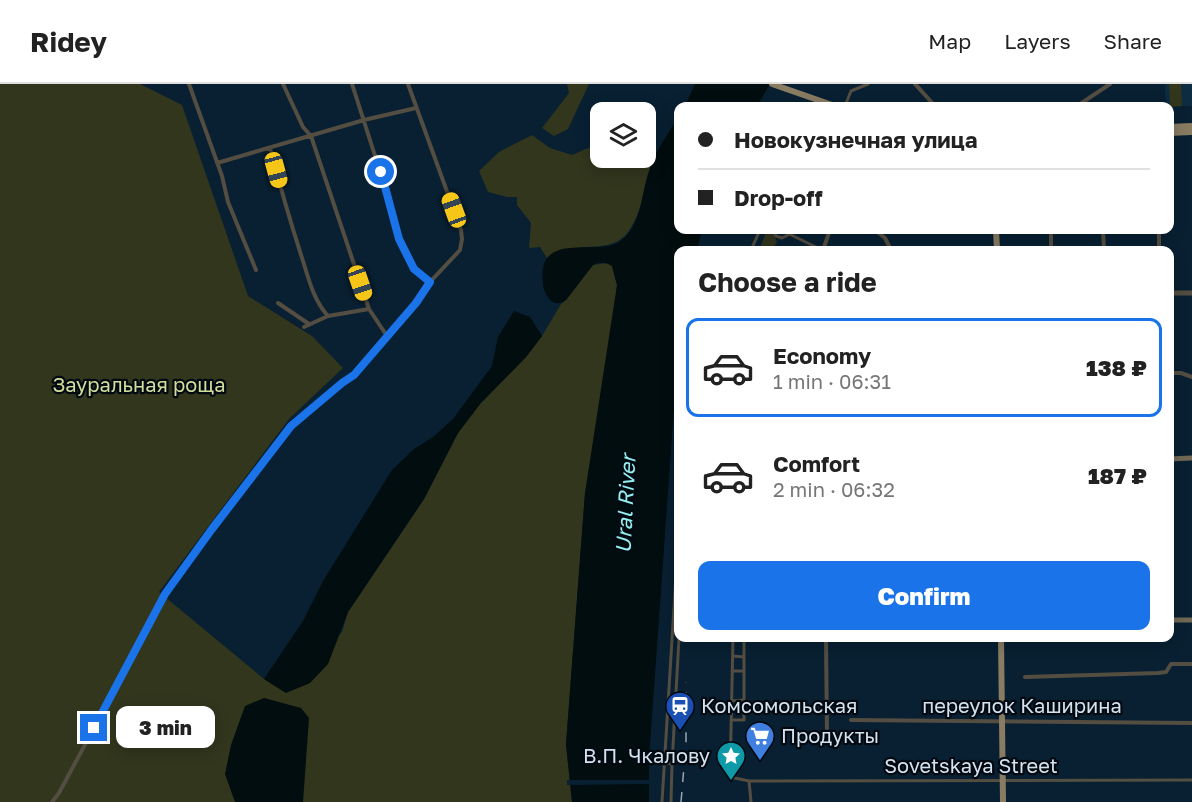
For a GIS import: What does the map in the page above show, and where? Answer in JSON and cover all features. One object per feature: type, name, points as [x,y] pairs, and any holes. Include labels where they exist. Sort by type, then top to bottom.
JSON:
[{"type":"main road","points":[[772,84],[824,102]]},
{"type":"main road","points":[[1174,127],[1192,126]]},
{"type":"main road","points":[[1174,133],[1192,132]]},
{"type":"main road","points":[[1174,459],[1192,458]]},
{"type":"main road","points":[[1174,620],[1192,620]]},
{"type":"main road","points":[[1001,642],[1003,802]]},
{"type":"street","points":[[189,84],[228,202],[256,270]]},
{"type":"street","points":[[283,84],[303,127],[311,136],[369,309],[387,336]]},
{"type":"street","points":[[352,84],[399,239],[414,269],[430,282]]},
{"type":"street","points":[[52,802],[59,793],[165,594],[212,529],[291,426],[354,375],[460,249],[461,230],[408,84]]},
{"type":"street","points":[[847,102],[851,91],[868,84]]},
{"type":"street","points":[[915,84],[931,102]]},
{"type":"street","points":[[1083,102],[1110,84]]},
{"type":"street","points":[[217,163],[364,120],[416,108]]},
{"type":"street","points":[[270,148],[288,215],[312,289],[320,308],[328,316]]},
{"type":"street","points":[[775,234],[779,237],[786,237],[790,234],[815,246]]},
{"type":"street","points":[[880,234],[889,246]]},
{"type":"street","points":[[1174,293],[1192,293]]},
{"type":"street","points":[[278,303],[306,325],[328,316],[369,309]]},
{"type":"street","points":[[1174,372],[1192,377]]},
{"type":"street","points":[[662,802],[674,615]]},
{"type":"street","points":[[671,802],[679,642]]},
{"type":"street","points":[[733,642],[730,777],[749,781],[751,802]]},
{"type":"street","points":[[731,720],[744,720],[744,642]]},
{"type":"street","points":[[826,642],[826,736]]},
{"type":"street","points":[[733,656],[744,657]]},
{"type":"street","points":[[1025,677],[1158,674],[1166,672],[1171,664],[1192,664]]},
{"type":"street","points":[[670,669],[678,669]]},
{"type":"street","points":[[732,671],[744,671]]},
{"type":"street","points":[[731,701],[744,700]]},
{"type":"street","name":"переулок Каширина","points":[[851,720],[1192,723]]},
{"type":"street","points":[[666,732],[674,733]]},
{"type":"street","points":[[664,763],[672,764]]},
{"type":"street","name":"Sovetskaya Street","points":[[749,781],[1192,780]]},
{"type":"shaded area","points":[[1165,84],[1192,84],[1192,106],[1174,106],[1174,102],[1166,102]]},
{"type":"green space","name":"Зауральная роща","points":[[0,84],[140,84],[182,105],[248,296],[312,336],[343,368],[289,419],[159,592],[264,679],[286,693],[342,632],[348,612],[424,499],[458,433],[480,404],[526,357],[561,304],[593,265],[607,263],[612,266],[617,285],[615,308],[585,493],[566,744],[572,802],[0,802]]},
{"type":"green space","points":[[567,84],[589,84],[568,129],[554,136],[542,128],[569,93]]},
{"type":"green space","points":[[1169,84],[1181,84],[1182,106],[1174,107],[1174,102],[1170,102]]},
{"type":"green space","points":[[532,135],[550,148],[572,155],[590,148],[590,168],[650,168],[637,215],[628,232],[620,239],[601,246],[568,249],[547,258],[540,247],[529,248],[531,223],[517,205],[517,197],[488,192],[479,171],[499,152]]},
{"type":"green space","points":[[765,234],[773,234],[777,242],[774,246],[761,246]]},
{"type":"water","points":[[695,84],[770,84],[759,102],[687,102]]},
{"type":"water","name":"Ural River","points":[[674,124],[674,234],[701,234],[698,246],[674,246],[674,408],[649,758],[649,802],[572,802],[566,744],[585,493],[617,285],[612,266],[598,263],[593,265],[566,300],[557,303],[550,300],[544,289],[543,267],[549,256],[558,250],[609,246],[627,236],[640,209],[650,168],[656,168],[656,155]]},
{"type":"water","points":[[514,311],[530,317],[542,336],[526,357],[480,404],[458,433],[424,499],[348,612],[328,664],[310,683],[286,693],[264,679],[303,621],[323,581],[392,470],[414,449],[433,437],[453,419],[492,366],[498,337]]},
{"type":"water","points":[[264,698],[301,708],[309,718],[303,802],[235,802],[225,774],[231,745],[245,706]]},
{"type":"pier","points":[[567,780],[652,780],[652,784],[567,785]]},
{"type":"railway","points":[[681,802],[686,743],[686,682]]},
{"type":"place","name":"Комсомольская","points":[[680,732]]},
{"type":"place","name":"Продукты","points":[[760,762]]},
{"type":"place","name":"В.П. Чкалову","points":[[731,782]]},
{"type":"route","points":[[94,728],[165,594],[212,529],[291,426],[354,375],[416,303],[430,282],[414,269],[399,239],[381,172]]}]
